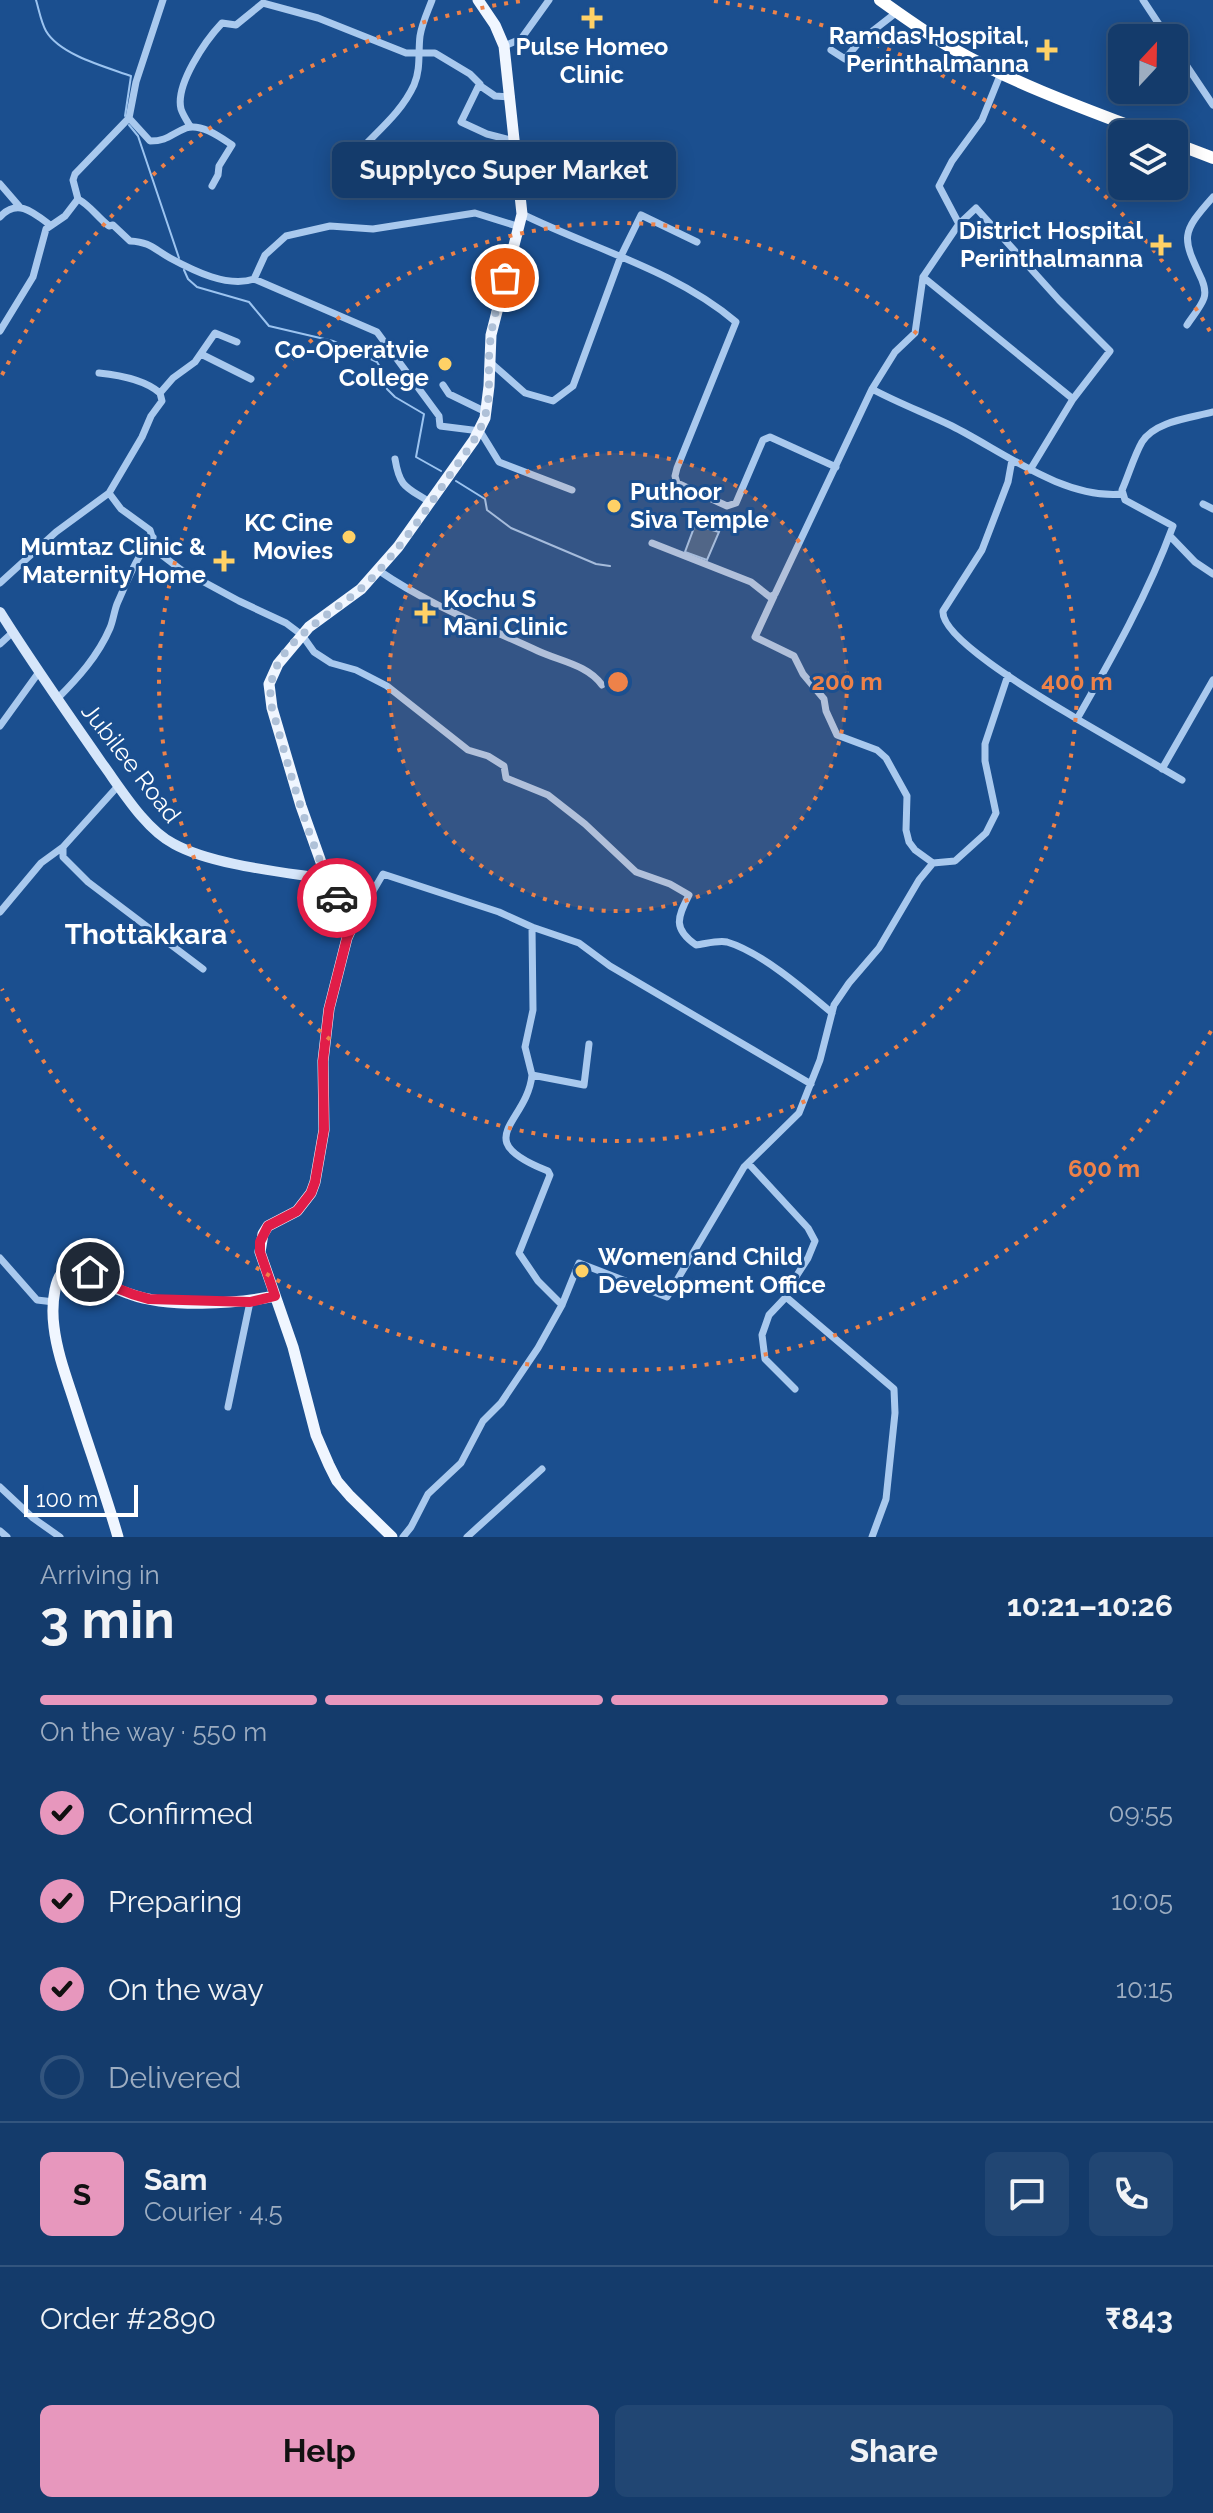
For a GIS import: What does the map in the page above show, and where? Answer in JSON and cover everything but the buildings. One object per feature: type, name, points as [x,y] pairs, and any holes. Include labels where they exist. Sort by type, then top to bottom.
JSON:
[{"type":"highway","points":[[880,0],[958,51],[1001,73],[1114,120]]},
{"type":"highway","points":[[1188,148],[1213,158]]},
{"type":"main road","points":[[392,1537],[344,1489],[329,1465],[316,1435],[293,1347],[260,1252],[260,1242],[268,1226],[297,1211],[311,1193],[315,1182],[324,1130],[323,1061],[329,1009],[352,927],[327,879],[301,806],[269,695],[272,674],[302,635],[321,617],[361,589],[431,503],[480,431],[486,412],[494,321],[522,214],[504,46],[478,0]]},
{"type":"main road","name":"Jubilee Road","points":[[0,612],[118,786],[159,836],[209,858],[327,879]]},
{"type":"main road","points":[[118,1537],[66,1377],[54,1329],[54,1302],[59,1277],[72,1266],[90,1272],[122,1291],[149,1299],[250,1302],[275,1296]]},
{"type":"street","points":[[163,0],[136,82],[129,118],[75,174],[73,180],[78,199],[130,241],[146,242],[170,258],[219,279],[242,283],[254,279],[377,332],[439,416],[440,426],[480,431],[499,462],[572,490]]},
{"type":"street","points":[[343,171],[406,100],[418,73],[421,32],[432,0]]},
{"type":"street","points":[[504,46],[521,39],[549,0]]},
{"type":"street","points":[[1143,0],[1159,24]]},
{"type":"street","points":[[190,126],[181,107],[185,80],[198,56],[222,23],[236,25],[263,3],[318,18],[406,53],[435,53],[470,74],[495,96],[511,97]]},
{"type":"street","points":[[831,50],[845,59],[861,40],[897,12]]},
{"type":"street","points":[[1188,68],[1213,105]]},
{"type":"street","points":[[959,224],[939,186],[952,161],[982,120],[1001,73]]},
{"type":"street","points":[[479,85],[461,122],[487,134],[516,141]]},
{"type":"street","points":[[129,118],[150,141],[163,141],[190,126],[209,130],[232,145],[219,166],[212,186]]},
{"type":"street","points":[[0,184],[19,206],[34,212],[50,225]]},
{"type":"street","points":[[1187,325],[1204,298],[1205,285],[1186,247],[1187,233],[1193,220],[1213,197]]},
{"type":"street","points":[[0,331],[33,277],[46,229],[65,216],[78,199]]},
{"type":"street","points":[[0,217],[7,209],[19,206]]},
{"type":"street","points":[[1008,675],[985,744],[985,761],[996,813],[986,833],[955,861],[933,863],[909,842],[906,830],[907,796],[886,758],[877,750],[837,735],[824,699],[803,674],[794,656],[755,637],[872,389],[895,352],[915,333],[923,277],[959,224],[976,208],[1110,351],[1073,399],[1030,470]]},
{"type":"street","points":[[254,279],[265,255],[286,236],[330,226],[373,229],[475,213],[520,227]]},
{"type":"street","points":[[522,214],[683,286],[736,322],[677,468],[677,483],[727,506],[732,505],[736,503],[765,438],[770,437],[836,467]]},
{"type":"street","points":[[489,361],[525,393],[553,401],[573,386],[621,256],[641,215],[697,242]]},
{"type":"street","points":[[923,277],[1073,399]]},
{"type":"street","points":[[160,393],[173,378],[188,369],[215,333],[237,342]]},
{"type":"street","points":[[201,354],[251,379]]},
{"type":"street","points":[[0,583],[56,532],[109,493],[162,401],[160,393],[148,385],[99,373]]},
{"type":"street","points":[[443,385],[451,396],[486,412]]},
{"type":"street","points":[[872,389],[953,427],[1030,470],[1095,493],[1123,494]]},
{"type":"street","points":[[1077,719],[1130,624],[1173,526],[1125,500],[1123,494],[1144,438],[1164,425],[1213,412]]},
{"type":"street","points":[[395,459],[402,484],[431,503]]},
{"type":"street","points":[[1012,460],[1008,482],[982,550],[943,611],[943,617],[951,632],[1008,675],[1182,780]]},
{"type":"street","points":[[109,493],[121,509],[150,530],[163,556],[180,569],[286,623],[302,635],[314,652],[331,663],[356,670],[387,686],[468,750],[488,756],[504,766],[506,778],[548,795],[585,824],[636,872],[670,884],[689,895],[678,923],[682,936],[696,945],[725,941],[756,956],[832,1013]]},
{"type":"street","points":[[1203,504],[1213,509]]},
{"type":"street","points":[[1170,536],[1195,562],[1213,574]]},
{"type":"street","points":[[57,699],[99,650],[137,561],[153,537]]},
{"type":"street","points":[[652,543],[751,582],[770,597],[775,594]]},
{"type":"street","points":[[378,570],[403,587],[440,605],[546,655],[574,664],[602,685]]},
{"type":"street","points":[[0,644],[13,632]]},
{"type":"street","points":[[0,726],[39,672]]},
{"type":"street","points":[[1162,769],[1210,694],[1213,680]]},
{"type":"street","points":[[0,912],[41,863],[63,847],[118,786]]},
{"type":"street","points":[[63,847],[63,857],[88,882],[203,969]]},
{"type":"street","points":[[403,1537],[428,1494],[461,1463],[483,1421],[501,1403],[538,1348],[562,1305],[579,1263],[667,1297],[748,1163],[799,1113],[820,1060],[834,1005],[879,948],[919,880],[933,863]]},
{"type":"street","points":[[352,927],[383,874],[499,912],[579,943],[610,966],[811,1084]]},
{"type":"street","points":[[532,927],[533,1010],[525,1047],[532,1075],[530,1089],[505,1133],[510,1149],[550,1175],[519,1253],[538,1281],[562,1305]]},
{"type":"street","points":[[532,1075],[584,1085],[589,1044]]},
{"type":"street","points":[[748,1163],[808,1228],[815,1241],[786,1297],[769,1315],[762,1335],[765,1359],[795,1389]]},
{"type":"street","points":[[0,1258],[37,1300],[54,1302]]},
{"type":"street","points":[[786,1297],[894,1389],[895,1413],[886,1499],[872,1537]]},
{"type":"street","points":[[228,1407],[250,1302]]},
{"type":"street","points":[[467,1537],[542,1469]]},
{"type":"street","points":[[0,1487],[33,1518],[60,1537]]},
{"type":"street","points":[[0,1531],[7,1537]]},
{"type":"water","points":[[695,525],[719,532],[707,560],[685,552]]},
{"type":"waterway","points":[[36,0],[46,31],[62,47],[84,59],[131,76],[125,116]]},
{"type":"waterway","points":[[129,125],[138,136],[179,258]]},
{"type":"waterway","points":[[184,270],[197,287],[249,302],[269,326],[333,341],[377,362],[387,389],[424,414],[416,457],[441,471]]},
{"type":"waterway","points":[[456,481],[485,499],[487,510],[511,528],[596,564],[610,566]]},
{"type":"way so far","points":[[337,898],[301,806],[272,708],[269,684],[278,664],[309,627],[373,577],[424,512],[480,431],[488,406],[489,346],[505,278]]},
{"type":"place","name":"Pulse Homeo Clinic","points":[[592,18]]},
{"type":"place","name":"Ramdas Hospital, Perinthalmanna","points":[[1047,50]]},
{"type":"place","name":"District Hospital Perinthalmanna","points":[[1161,245]]},
{"type":"place","name":"Supplyco Super Market","points":[[505,278]]},
{"type":"place","name":"Co-Operatvie College","points":[[445,364]]},
{"type":"place","name":"Puthoor Siva Temple","points":[[614,506]]},
{"type":"place","name":"KC Cine Movies","points":[[349,537]]},
{"type":"place","name":"Mumtaz Clinic & Maternity Home","points":[[224,561]]},
{"type":"place","name":"Kochu S Mani Clinic","points":[[425,613]]},
{"type":"place","name":"Women and Child Development Office","points":[[582,1271]]},
{"type":"district","name":"Thottakkara","points":[[146,934]]},
{"type":"route","points":[[90,1272],[106,1284],[149,1299],[250,1302],[275,1296],[260,1252],[260,1242],[268,1226],[297,1211],[304,1203],[311,1193],[320,1162],[325,1106],[323,1061],[329,1009],[352,927],[337,898]]}]
